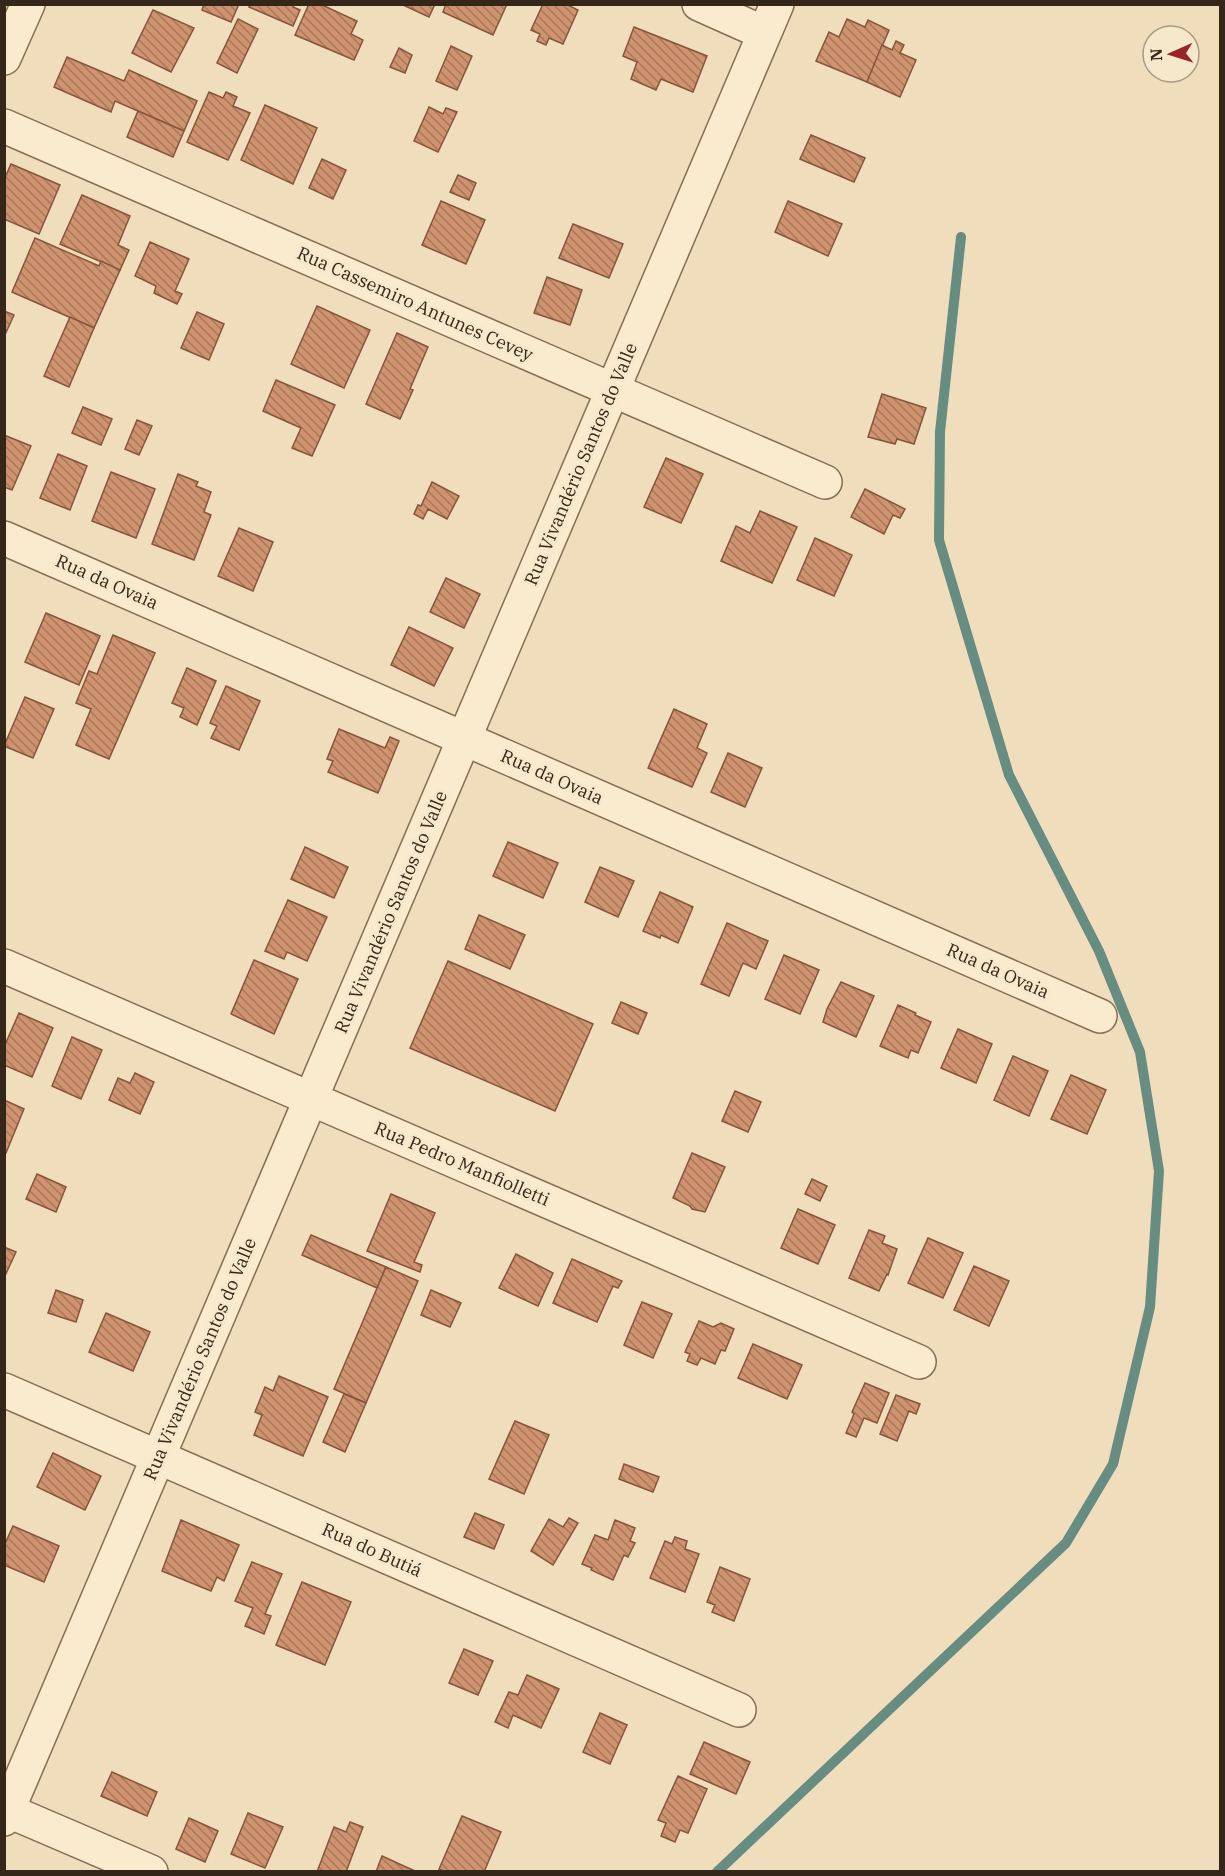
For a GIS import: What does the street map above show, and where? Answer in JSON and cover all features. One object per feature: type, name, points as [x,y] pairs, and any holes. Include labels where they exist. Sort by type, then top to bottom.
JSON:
[{"type":"street","points":[[4,58],[28,4]]},
{"type":"street","points":[[699,4],[770,19]]},
{"type":"street","name":"Rua Vivandério Santos do Valle","points":[[6,1812],[770,19]]},
{"type":"street","name":"Rua Cassemiro Antunes Cevey","points":[[4,126],[825,482]]},
{"type":"street","name":"Rua da Ovaia","points":[[4,537],[1101,1016]]},
{"type":"street","name":"Rua Pedro Manfiolletti","points":[[4,966],[920,1362]]},
{"type":"street","name":"Rua do Butiá","points":[[4,1390],[739,1710]]},
{"type":"street","points":[[6,1812],[151,1872]]},
{"type":"building","points":[[204,4],[239,4],[231,22],[202,10]]},
{"type":"building","points":[[250,4],[294,4],[293,7],[300,10],[293,26],[249,7]]},
{"type":"building","points":[[309,4],[320,4],[357,21],[351,34],[363,40],[354,60],[295,35]]},
{"type":"building","points":[[401,4],[435,4],[429,17]]},
{"type":"building","points":[[446,4],[507,4],[493,35],[443,12]]},
{"type":"building","points":[[543,4],[566,4],[578,10],[563,44],[549,38],[546,45],[537,41],[540,34],[531,30]]},
{"type":"building","points":[[153,10],[194,28],[171,72],[132,53]]},
{"type":"building","points":[[238,19],[258,29],[237,73],[217,63]]},
{"type":"building","points":[[847,19],[865,27],[868,20],[889,30],[867,82],[816,61],[829,32],[839,37]]},
{"type":"building","points":[[634,27],[707,56],[693,92],[661,79],[656,90],[631,79],[637,62],[623,56]]},
{"type":"building","points":[[896,41],[904,45],[900,53],[916,60],[900,97],[867,82],[882,45],[892,50]]},
{"type":"building","points":[[451,46],[472,56],[457,90],[436,81]]},
{"type":"building","points":[[399,48],[412,55],[405,73],[390,67]]},
{"type":"building","points":[[67,57],[124,81],[129,70],[197,101],[184,131],[115,101],[111,112],[54,87]]},
{"type":"building","points":[[209,92],[223,98],[226,92],[237,97],[233,106],[250,113],[228,160],[187,142]]},
{"type":"building","points":[[265,105],[317,128],[293,184],[241,160]]},
{"type":"building","points":[[429,107],[443,114],[446,108],[457,112],[438,152],[414,141]]},
{"type":"building","points":[[138,111],[184,131],[173,157],[127,137]]},
{"type":"building","points":[[811,135],[865,158],[854,182],[800,159]]},
{"type":"building","points":[[322,159],[346,170],[333,199],[309,188]]},
{"type":"building","points":[[11,164],[60,185],[39,234],[4,219],[4,180]]},
{"type":"building","points":[[458,175],[476,183],[469,200],[450,192]]},
{"type":"building","points":[[82,195],[130,216],[118,245],[129,250],[120,270],[60,244]]},
{"type":"building","points":[[441,201],[485,220],[466,264],[422,245]]},
{"type":"building","points":[[788,201],[842,224],[828,256],[775,232]]},
{"type":"building","points":[[573,224],[623,244],[609,278],[559,258]]},
{"type":"building","points":[[35,238],[99,266],[101,261],[120,270],[94,328],[12,292]]},
{"type":"building","points":[[150,242],[189,259],[175,291],[182,294],[177,304],[154,293],[156,286],[135,276]]},
{"type":"building","points":[[547,277],[582,290],[570,325],[534,313]]},
{"type":"building","points":[[317,306],[370,330],[344,388],[291,364]]},
{"type":"building","points":[[4,311],[14,315],[4,337]]},
{"type":"building","points":[[197,312],[224,324],[209,360],[181,348]]},
{"type":"building","points":[[70,317],[94,328],[69,387],[44,376]]},
{"type":"building","points":[[397,333],[428,347],[400,419],[366,404]]},
{"type":"building","points":[[276,380],[335,405],[312,456],[292,448],[301,428],[263,411]]},
{"type":"building","points":[[882,394],[926,408],[914,444],[897,439],[895,444],[868,437]]},
{"type":"building","points":[[83,407],[112,419],[101,445],[72,433]]},
{"type":"building","points":[[137,420],[152,426],[139,455],[125,449]]},
{"type":"building","points":[[4,435],[31,446],[12,490],[4,487]]},
{"type":"building","points":[[58,454],[87,466],[70,510],[40,498]]},
{"type":"building","points":[[666,458],[703,474],[681,523],[644,507]]},
{"type":"building","points":[[111,472],[155,489],[136,538],[92,521]]},
{"type":"building","points":[[178,474],[198,482],[196,486],[211,492],[204,512],[211,515],[194,560],[152,544]]},
{"type":"building","points":[[432,482],[459,496],[447,519],[428,509],[423,519],[414,514],[418,505],[421,506]]},
{"type":"building","points":[[865,489],[905,509],[900,518],[893,515],[884,534],[851,517]]},
{"type":"building","points":[[760,511],[797,527],[772,583],[721,561],[736,526],[750,533]]},
{"type":"building","points":[[239,528],[273,542],[253,591],[218,576]]},
{"type":"building","points":[[815,538],[852,555],[834,596],[797,580]]},
{"type":"building","points":[[446,578],[480,594],[464,628],[430,612]]},
{"type":"building","points":[[46,613],[100,636],[79,685],[25,662]]},
{"type":"building","points":[[409,627],[453,648],[434,686],[391,665]]},
{"type":"building","points":[[113,635],[155,653],[109,759],[76,745],[91,709],[76,703],[89,671],[97,674]]},
{"type":"building","points":[[187,668],[216,681],[197,725],[180,717],[184,708],[172,703]]},
{"type":"building","points":[[226,686],[260,701],[239,750],[211,738],[217,726],[210,723]]},
{"type":"building","points":[[25,697],[54,709],[33,758],[4,746]]},
{"type":"building","points":[[674,709],[707,724],[697,748],[707,753],[692,787],[648,768]]},
{"type":"building","points":[[339,729],[385,748],[390,737],[399,741],[378,793],[328,772],[333,761],[327,759]]},
{"type":"building","points":[[728,753],[762,768],[745,807],[711,792]]},
{"type":"building","points":[[508,842],[558,863],[543,898],[493,876]]},
{"type":"building","points":[[305,847],[348,867],[334,898],[291,879]]},
{"type":"building","points":[[600,867],[634,881],[618,917],[585,902]]},
{"type":"building","points":[[660,892],[693,907],[678,943],[661,935],[660,938],[643,931]]},
{"type":"building","points":[[288,900],[327,917],[307,961],[287,952],[284,959],[265,951]]},
{"type":"building","points":[[479,915],[525,935],[510,969],[465,949]]},
{"type":"building","points":[[727,923],[768,941],[756,969],[743,963],[729,996],[701,984]]},
{"type":"building","points":[[784,955],[819,970],[800,1014],[765,999]]},
{"type":"building","points":[[254,960],[298,979],[274,1034],[231,1014]]},
{"type":"building","points":[[448,961],[593,1024],[555,1111],[410,1048]]},
{"type":"building","points":[[841,982],[874,996],[856,1037],[823,1022]]},
{"type":"building","points":[[621,1002],[647,1013],[638,1034],[612,1023]]},
{"type":"building","points":[[898,1005],[931,1022],[918,1053],[911,1050],[908,1058],[880,1046]]},
{"type":"building","points":[[19,1013],[53,1028],[32,1077],[4,1065],[4,1047]]},
{"type":"building","points":[[958,1029],[992,1044],[976,1083],[941,1068]]},
{"type":"building","points":[[72,1037],[102,1050],[81,1099],[52,1086]]},
{"type":"building","points":[[1013,1056],[1048,1071],[1029,1116],[994,1100]]},
{"type":"building","points":[[135,1073],[154,1082],[140,1114],[109,1100],[118,1078],[130,1083]]},
{"type":"building","points":[[1071,1075],[1106,1090],[1087,1134],[1051,1119]]},
{"type":"building","points":[[735,1091],[761,1102],[748,1132],[722,1121]]},
{"type":"building","points":[[4,1100],[24,1109],[6,1153],[4,1152]]},
{"type":"building","points":[[692,1153],[725,1167],[705,1212],[692,1209],[673,1198]]},
{"type":"building","points":[[37,1174],[66,1187],[56,1212],[26,1199]]},
{"type":"building","points":[[812,1179],[827,1186],[820,1201],[805,1194]]},
{"type":"building","points":[[391,1194],[435,1213],[414,1262],[422,1265],[420,1272],[367,1251]]},
{"type":"building","points":[[798,1209],[835,1225],[818,1264],[781,1248]]},
{"type":"building","points":[[869,1230],[885,1236],[882,1243],[897,1249],[888,1275],[879,1291],[849,1278]]},
{"type":"building","points":[[311,1235],[386,1267],[377,1288],[302,1255]]},
{"type":"building","points":[[928,1238],[963,1253],[943,1298],[908,1283]]},
{"type":"building","points":[[4,1247],[16,1252],[4,1278]]},
{"type":"building","points":[[516,1254],[553,1273],[538,1306],[499,1288]]},
{"type":"building","points":[[572,1259],[622,1281],[618,1288],[613,1286],[597,1322],[553,1303]]},
{"type":"building","points":[[974,1266],[1009,1281],[989,1326],[954,1310]]},
{"type":"building","points":[[386,1267],[418,1281],[366,1403],[334,1389]]},
{"type":"building","points":[[56,1290],[83,1300],[76,1322],[48,1313]]},
{"type":"building","points":[[431,1290],[461,1303],[450,1327],[421,1315]]},
{"type":"building","points":[[642,1302],[672,1314],[653,1358],[624,1345]]},
{"type":"building","points":[[106,1313],[150,1332],[133,1371],[89,1352]]},
{"type":"building","points":[[699,1321],[713,1327],[721,1323],[734,1329],[725,1351],[721,1350],[715,1364],[701,1358],[697,1365],[687,1361],[690,1354],[685,1352]]},
{"type":"building","points":[[753,1344],[802,1365],[787,1399],[738,1378]]},
{"type":"building","points":[[279,1376],[328,1397],[303,1456],[254,1435],[262,1415],[255,1412],[265,1387],[273,1391]]},
{"type":"building","points":[[865,1383],[889,1393],[877,1423],[864,1418],[856,1437],[846,1433],[854,1414],[852,1412]]},
{"type":"building","points":[[344,1394],[366,1403],[345,1452],[323,1442]]},
{"type":"building","points":[[896,1395],[920,1404],[916,1414],[909,1411],[897,1441],[880,1434]]},
{"type":"building","points":[[515,1421],[549,1435],[524,1494],[489,1479]]},
{"type":"building","points":[[53,1453],[101,1476],[85,1510],[37,1487]]},
{"type":"building","points":[[624,1464],[659,1477],[653,1492],[619,1479]]},
{"type":"building","points":[[475,1513],[504,1525],[494,1549],[464,1537]]},
{"type":"building","points":[[569,1518],[578,1523],[553,1565],[531,1551],[549,1519],[563,1527]]},
{"type":"building","points":[[181,1520],[239,1545],[224,1581],[217,1577],[211,1591],[162,1571]]},
{"type":"building","points":[[615,1520],[635,1528],[630,1541],[635,1543],[628,1557],[624,1555],[613,1580],[582,1564],[595,1535],[608,1540]]},
{"type":"building","points":[[13,1526],[59,1546],[44,1582],[4,1565],[4,1546]]},
{"type":"building","points":[[675,1537],[687,1541],[685,1549],[699,1554],[685,1592],[650,1578],[665,1541],[672,1544]]},
{"type":"building","points":[[252,1562],[282,1574],[265,1614],[271,1616],[264,1634],[245,1626],[253,1608],[235,1601]]},
{"type":"building","points":[[720,1567],[750,1579],[734,1621],[712,1612],[715,1605],[707,1602]]},
{"type":"building","points":[[302,1582],[351,1602],[325,1665],[276,1645]]},
{"type":"building","points":[[464,1649],[493,1661],[478,1695],[449,1683]]},
{"type":"building","points":[[527,1675],[559,1689],[541,1728],[513,1715],[508,1728],[495,1722],[509,1692],[518,1695]]},
{"type":"building","points":[[600,1713],[627,1725],[610,1764],[583,1752]]},
{"type":"building","points":[[704,1742],[750,1762],[736,1794],[690,1774]]},
{"type":"building","points":[[112,1772],[157,1792],[147,1816],[101,1796]]},
{"type":"building","points":[[678,1776],[707,1789],[688,1833],[680,1830],[675,1842],[661,1836],[666,1823],[658,1820]]},
{"type":"building","points":[[248,1813],[283,1827],[265,1868],[231,1854]]},
{"type":"building","points":[[462,1816],[501,1832],[484,1872],[446,1872],[439,1869]]},
{"type":"building","points":[[189,1818],[218,1831],[205,1862],[176,1849]]},
{"type":"building","points":[[350,1822],[363,1827],[346,1872],[317,1872],[334,1827],[346,1832]]},
{"type":"building","points":[[382,1856],[417,1872],[376,1872]]},
{"type":"waterway","points":[[717,1872],[1066,1543],[1113,1464],[1150,1307],[1159,1171],[1140,1052],[1099,951],[1009,775],[939,540],[940,432],[961,237]]}]
